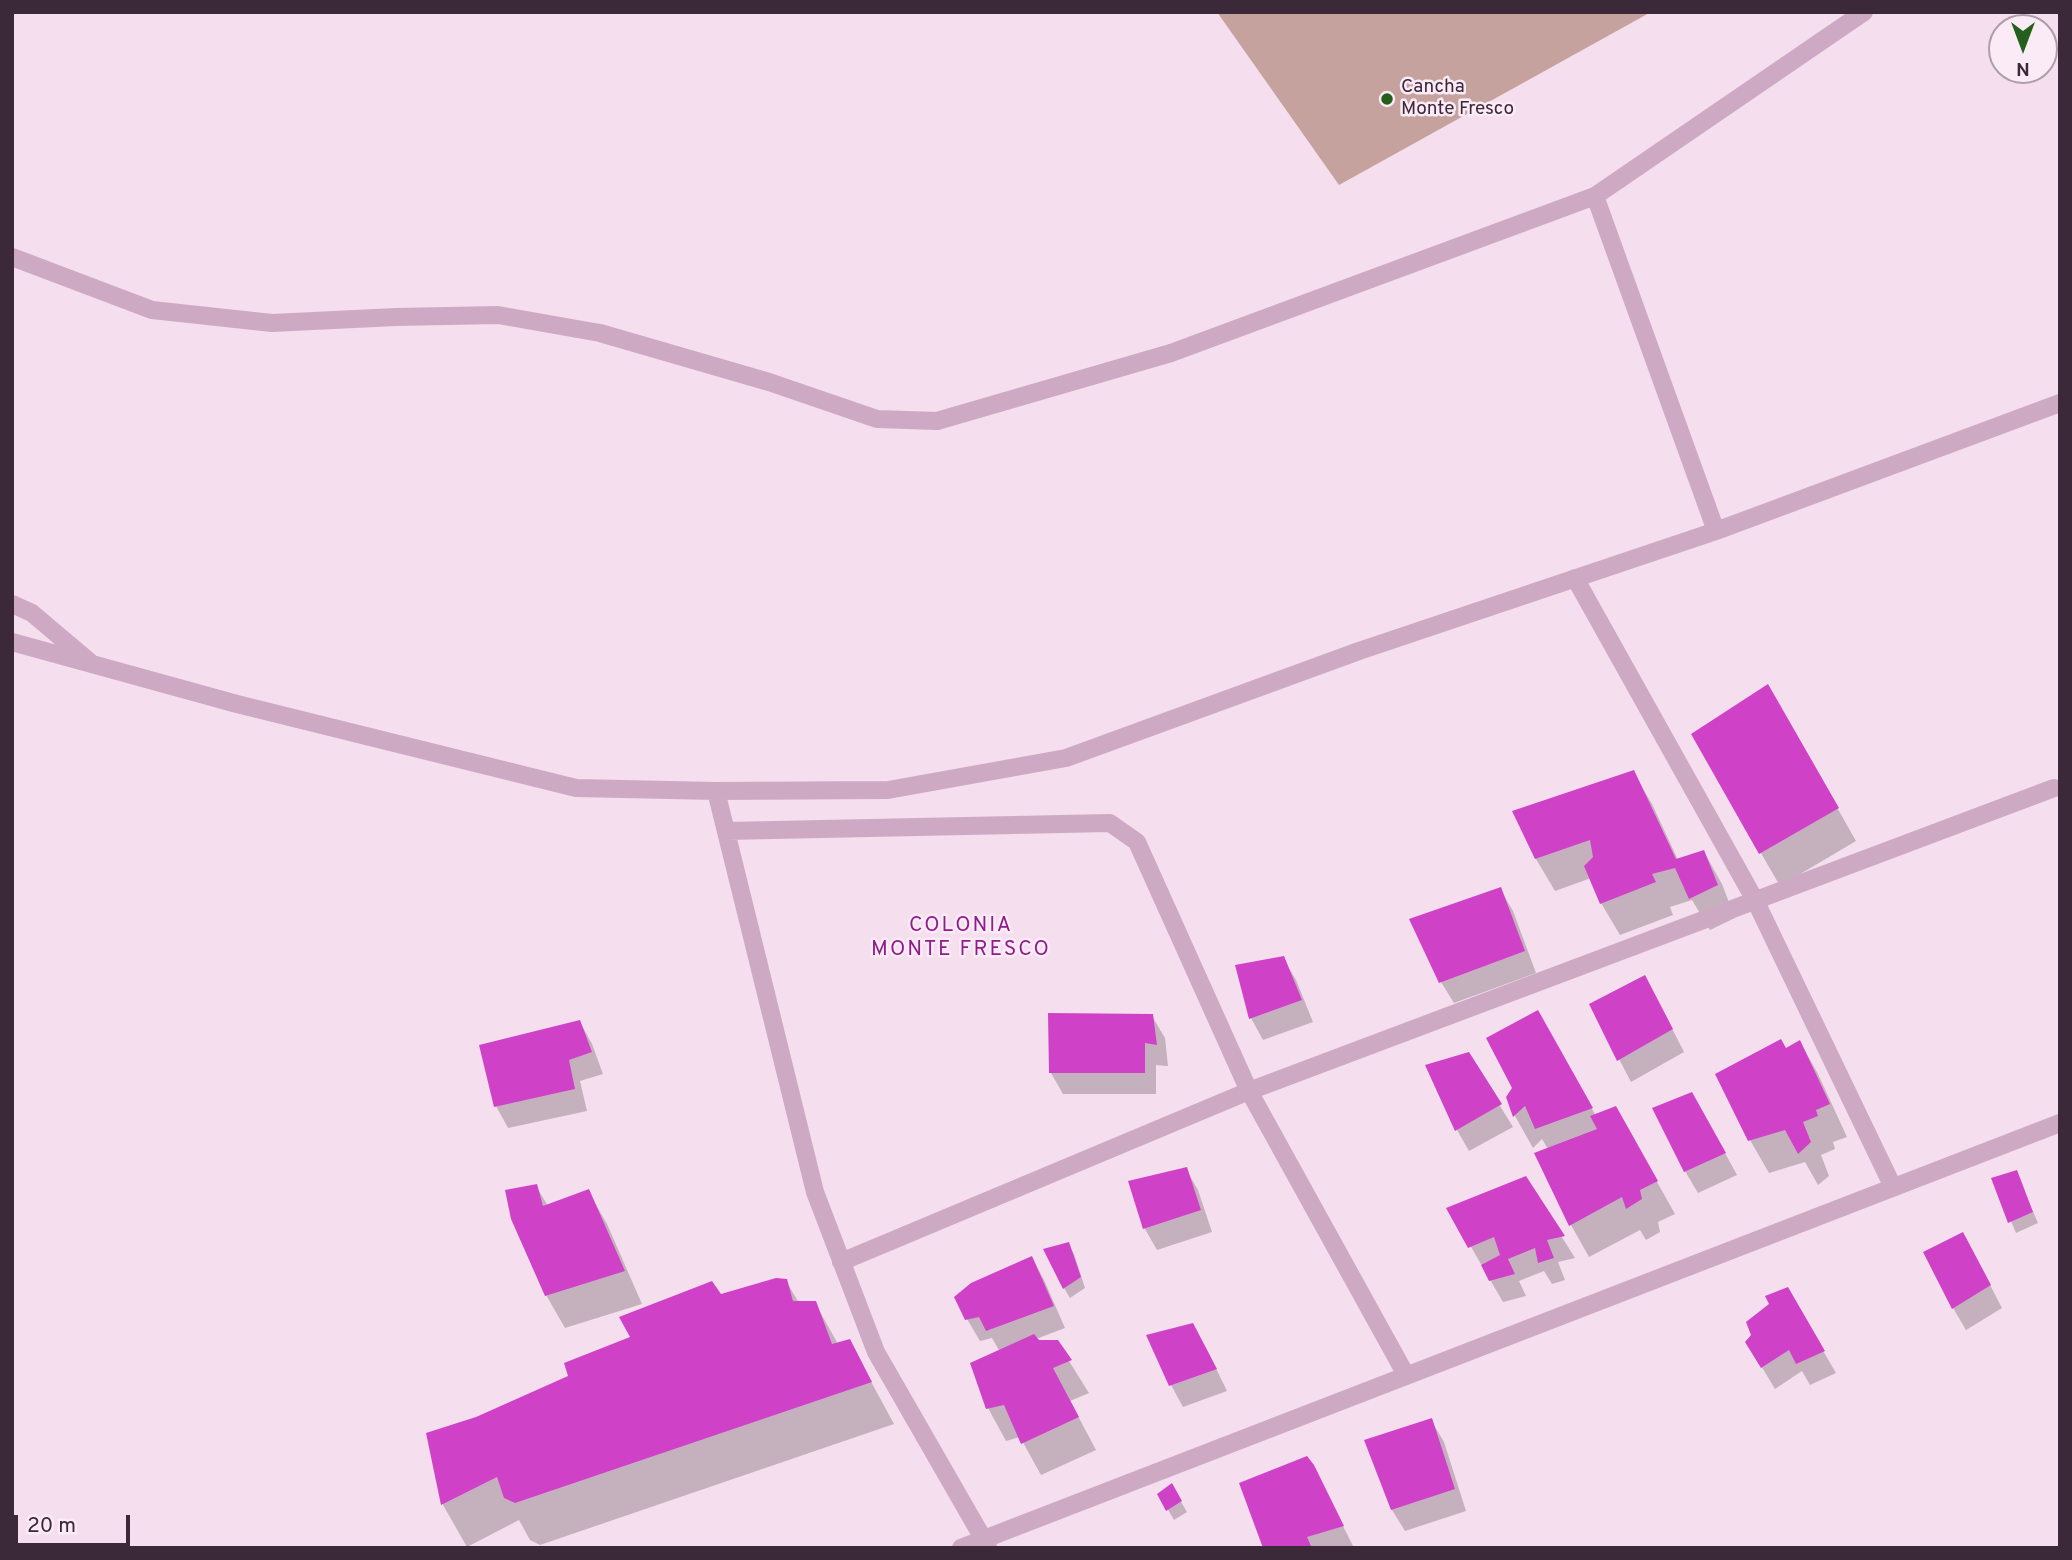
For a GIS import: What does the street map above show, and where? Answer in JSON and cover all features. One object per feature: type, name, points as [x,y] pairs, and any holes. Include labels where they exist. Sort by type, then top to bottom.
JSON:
[{"type":"street","points":[[12,257],[152,310],[272,323],[498,315],[600,333],[769,382],[877,419],[937,421],[1171,353],[1595,195],[1864,12]]},
{"type":"street","points":[[1595,195],[1716,531]]},
{"type":"street","points":[[12,642],[237,704],[576,788],[716,791],[888,790],[1066,758],[1359,651],[1716,531],[2060,403]]},
{"type":"street","points":[[1575,579],[1756,902],[1894,1187]]},
{"type":"street","points":[[12,604],[33,613],[94,665]]},
{"type":"street","points":[[842,1262],[1249,1091],[2054,788]]},
{"type":"street","points":[[716,791],[815,1192],[876,1352],[986,1543]]},
{"type":"street","points":[[726,831],[1110,824],[1137,842],[1249,1091],[1406,1375]]},
{"type":"street","points":[[961,1548],[986,1543],[1406,1375],[2060,1123]]},
{"type":"shaded area","name":"Cancha Monte Fresco","points":[[1217,12],[1651,12],[1339,185]]},
{"type":"building","points":[[1768,684],[1839,808],[1759,854],[1691,734]]},
{"type":"building","points":[[1634,770],[1676,859],[1704,850],[1718,885],[1689,899],[1675,868],[1652,874],[1656,882],[1600,904],[1584,866],[1593,857],[1590,840],[1535,859],[1512,811]]},
{"type":"building","points":[[1501,887],[1525,951],[1439,983],[1409,919]]},
{"type":"building","points":[[1284,956],[1302,1000],[1249,1019],[1235,965]]},
{"type":"building","points":[[1645,975],[1673,1029],[1617,1061],[1589,1004]]},
{"type":"building","points":[[1538,1010],[1593,1108],[1535,1129],[1525,1106],[1513,1117],[1506,1097],[1512,1088],[1486,1038]]},
{"type":"building","points":[[1048,1013],[1153,1014],[1157,1045],[1145,1043],[1145,1073],[1049,1073]]},
{"type":"building","points":[[580,1020],[592,1052],[569,1060],[575,1089],[494,1107],[479,1045]]},
{"type":"building","points":[[1781,1039],[1786,1048],[1800,1040],[1830,1104],[1816,1110],[1818,1116],[1803,1122],[1811,1142],[1798,1154],[1785,1130],[1748,1141],[1715,1074]]},
{"type":"building","points":[[1469,1052],[1502,1104],[1455,1131],[1425,1065]]},
{"type":"building","points":[[1692,1092],[1726,1153],[1684,1172],[1652,1108]]},
{"type":"building","points":[[1616,1106],[1658,1181],[1640,1190],[1642,1199],[1626,1209],[1622,1197],[1569,1226],[1534,1153],[1597,1129],[1590,1116]]},
{"type":"building","points":[[1187,1167],[1201,1210],[1143,1229],[1128,1181]]},
{"type":"building","points":[[2017,1170],[2033,1212],[2008,1223],[1991,1178]]},
{"type":"building","points":[[1526,1176],[1565,1236],[1547,1240],[1554,1258],[1538,1263],[1535,1248],[1508,1259],[1515,1274],[1489,1281],[1481,1265],[1500,1255],[1494,1237],[1468,1248],[1446,1208]]},
{"type":"building","points":[[537,1184],[543,1206],[589,1189],[625,1271],[545,1296],[511,1219],[505,1190]]},
{"type":"building","points":[[1963,1232],[1991,1285],[1952,1309],[1923,1252]]},
{"type":"building","points":[[1069,1242],[1081,1277],[1063,1289],[1043,1249]]},
{"type":"building","points":[[1032,1256],[1054,1306],[986,1331],[979,1317],[965,1320],[954,1297],[971,1283]]},
{"type":"building","points":[[776,1278],[787,1279],[793,1301],[816,1301],[832,1344],[850,1339],[872,1382],[515,1503],[504,1498],[497,1477],[441,1505],[426,1433],[476,1417],[568,1376],[564,1363],[630,1337],[619,1317],[712,1281],[721,1294]]},
{"type":"building","points":[[1788,1287],[1825,1351],[1796,1364],[1789,1350],[1761,1368],[1745,1342],[1751,1335],[1746,1322],[1769,1304],[1765,1296]]},
{"type":"building","points":[[1193,1323],[1217,1369],[1169,1386],[1146,1335]]},
{"type":"building","points":[[1034,1334],[1039,1340],[1058,1340],[1072,1360],[1053,1368],[1079,1417],[1021,1444],[1004,1405],[986,1409],[970,1363]]},
{"type":"building","points":[[1432,1418],[1455,1489],[1391,1510],[1364,1440]]},
{"type":"building","points":[[1307,1456],[1344,1526],[1307,1537],[1311,1546],[1306,1548],[1263,1548],[1239,1483]]},
{"type":"building","points":[[1172,1483],[1182,1501],[1166,1511],[1157,1494]]},
{"type":"place","name":"Cancha Monte Fresco","points":[[1387,99]]},
{"type":"district","name":"COLONIA MONTE FRESCO","points":[[961,939]]}]
